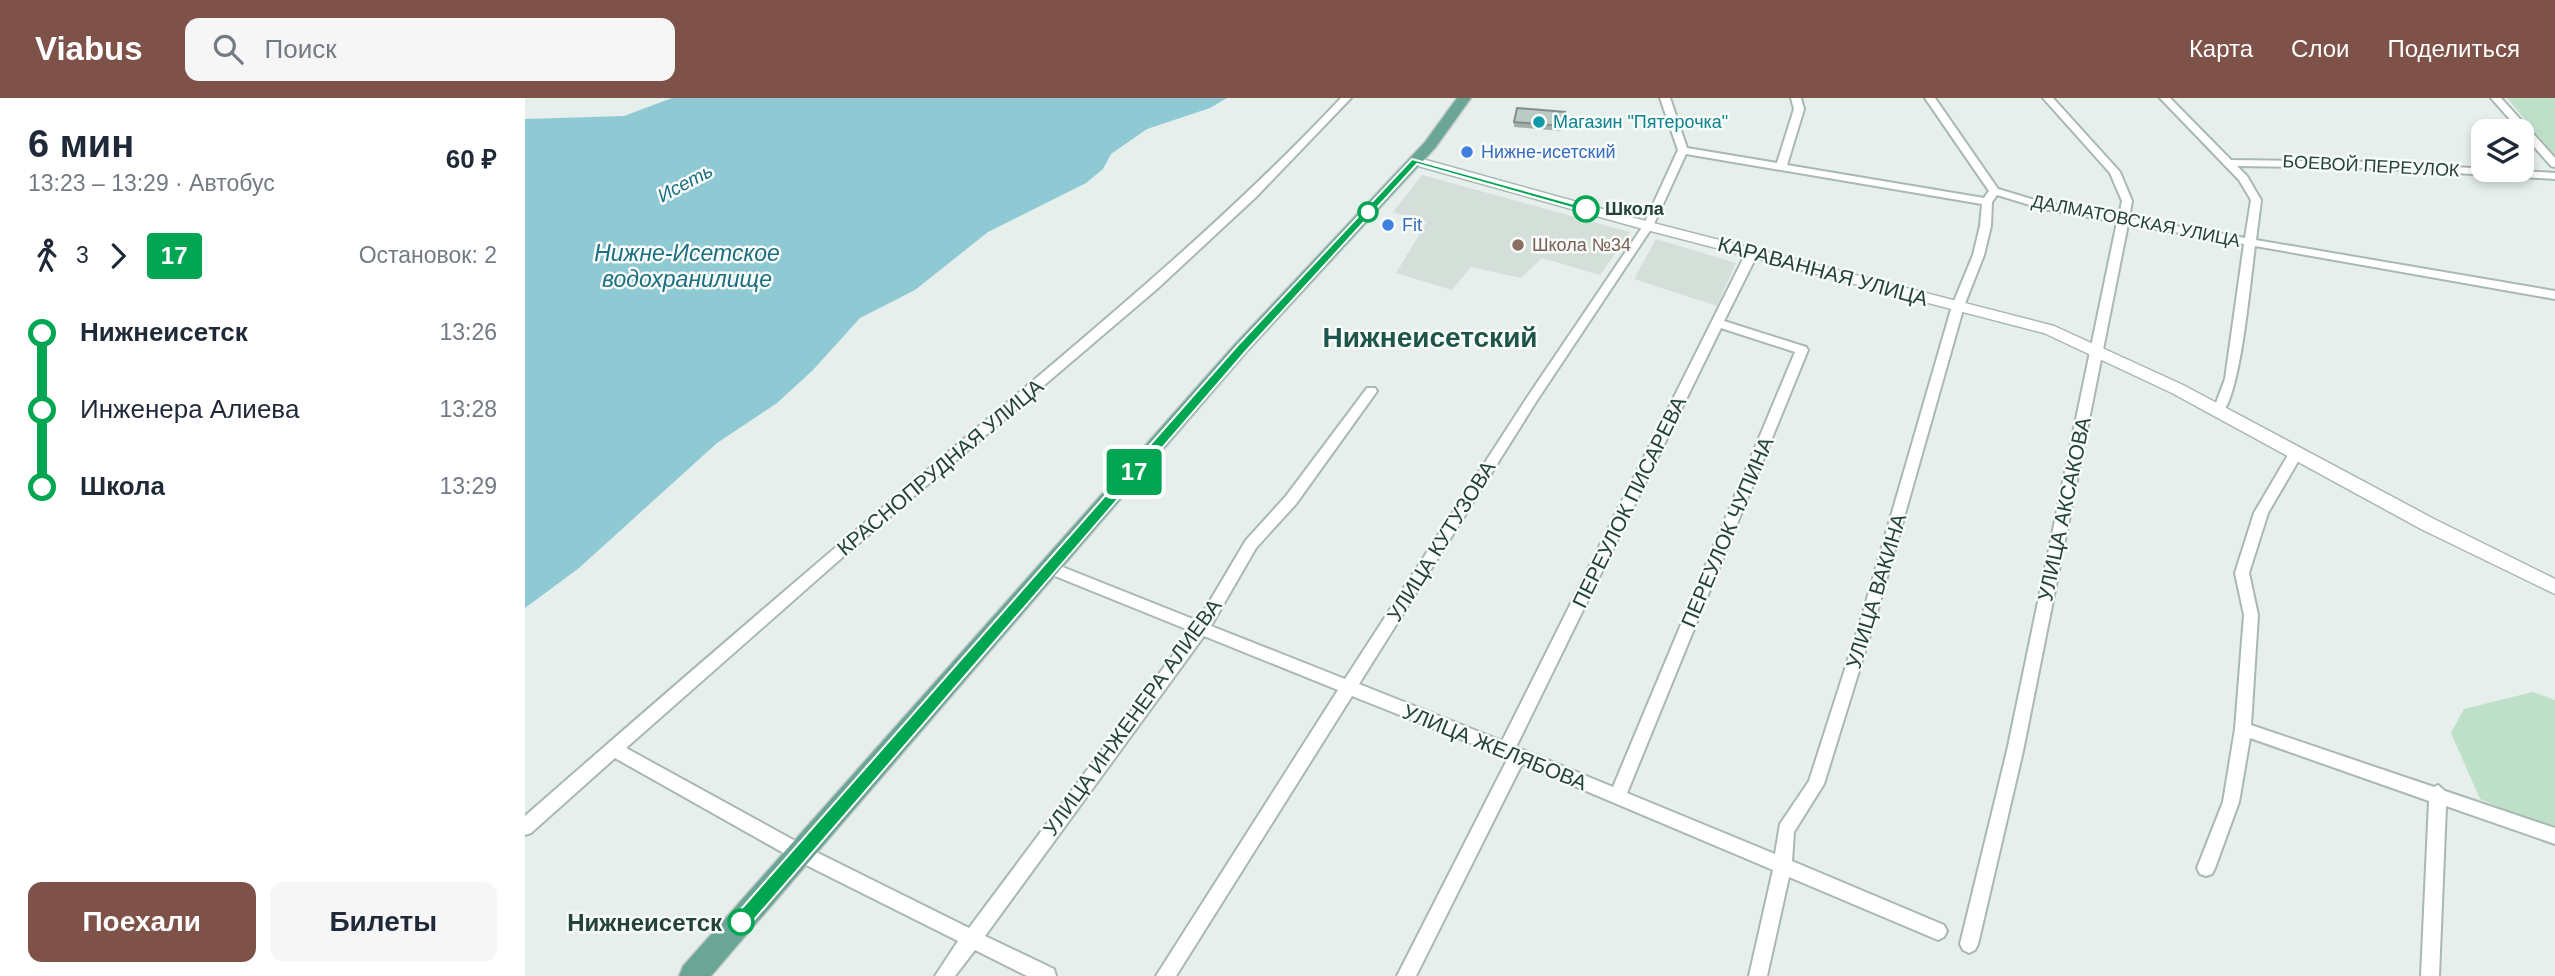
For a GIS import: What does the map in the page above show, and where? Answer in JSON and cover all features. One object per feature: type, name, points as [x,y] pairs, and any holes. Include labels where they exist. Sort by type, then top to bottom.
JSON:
[{"type":"main road","points":[[694,976],[1241,348],[1415,161],[1454,115],[1464,98]]},
{"type":"street","name":"КРАСНОПРУДНАЯ УЛИЦА","points":[[525,827],[897,502],[1126,310],[1299,151],[1346,98]]},
{"type":"street","points":[[1665,98],[1683,150]]},
{"type":"street","points":[[1781,167],[1800,109],[1796,98]]},
{"type":"street","points":[[1930,98],[1990,197]]},
{"type":"street","name":"УЛИЦА АКСАКОВА","points":[[1969,944],[2015,751],[2127,201],[2115,172],[2048,98]]},
{"type":"street","points":[[2165,98],[2243,178],[2256,200],[2231,379],[2219,411]]},
{"type":"street","points":[[2496,98],[2555,164]]},
{"type":"street","name":"ДАЛМАТОВСКАЯ УЛИЦА","points":[[1683,150],[1990,197],[2555,295]]},
{"type":"street","name":"УЛИЦА КУТУЗОВА","points":[[1165,976],[1532,399],[1648,226],[1683,150]]},
{"type":"street","name":"КАРАВАННАЯ УЛИЦА","points":[[1415,161],[1648,226],[2049,329],[2097,349],[2219,411],[2555,587]]},
{"type":"street","name":"БОЕВОЙ ПЕРЕУЛОК","points":[[2229,163],[2372,165],[2555,176]]},
{"type":"street","name":"УЛИЦА ВАКИНА","points":[[1758,976],[1783,864],[1786,830],[1816,783],[1870,617],[1958,306],[1965,294],[1989,216],[1990,197]]},
{"type":"street","name":"ПЕРЕУЛОК ПИСАРЕВА","points":[[1406,976],[1752,253]]},
{"type":"street","name":"ПЕРЕУЛОК ЧУПИНА","points":[[1617,797],[1802,350],[1717,323]]},
{"type":"street","name":"УЛИЦА ИНЖЕНЕРА АЛИЕВА","points":[[944,976],[1202,628],[1251,544],[1291,500],[1371,391]]},
{"type":"street","points":[[2206,868],[2231,802],[2243,729],[2251,615],[2242,573],[2261,513],[2296,453]]},
{"type":"street","name":"УЛИЦА ЖЕЛЯБОВА","points":[[1050,568],[1512,753],[1938,931]]},
{"type":"street","points":[[2243,729],[2438,793],[2555,836]]},
{"type":"street","points":[[613,749],[802,854],[1047,976]]},
{"type":"street","points":[[2430,976],[2438,793]]},
{"type":"shaded area","name":"Школа №34","points":[[1422,175],[1630,232],[1600,275],[1542,258],[1521,278],[1471,267],[1452,290],[1396,273],[1427,222],[1393,212]]},
{"type":"shaded area","points":[[1656,239],[1736,263],[1717,306],[1634,279]]},
{"type":"green space","points":[[2507,98],[2555,98],[2555,156],[2534,131],[2534,119],[2524,119]]},
{"type":"green space","points":[[2533,692],[2555,700],[2555,831],[2480,799],[2451,733],[2464,709]]},
{"type":"water","name":"Нижне-Исетское водохранилище","points":[[672,98],[1227,98],[1210,108],[1147,129],[1111,154],[1103,169],[1086,183],[988,232],[915,290],[860,318],[813,370],[777,403],[717,443],[579,568],[525,608],[525,119],[624,116]]},
{"type":"building","name":"Магазин \"Пятерочка\"","points":[[1517,108],[1565,112],[1561,126],[1514,122]]},
{"type":"bus line","name":"17","points":[[741,922],[1241,348],[1415,161],[1586,209]]},
{"type":"place","name":"Магазин \"Пятерочка\"","points":[[1539,122]]},
{"type":"place","name":"Нижне-исетский","points":[[1467,152]]},
{"type":"place","name":"Школа","points":[[1586,209]]},
{"type":"place","name":"Fit","points":[[1388,225]]},
{"type":"place","name":"Школа №34","points":[[1518,245]]},
{"type":"place","name":"Нижнеисетск","points":[[741,922]]},
{"type":"district","name":"Нижнеисетский","points":[[1430,337]]},
{"type":"water label","name":"Исеть","points":[[685,183]]}]
